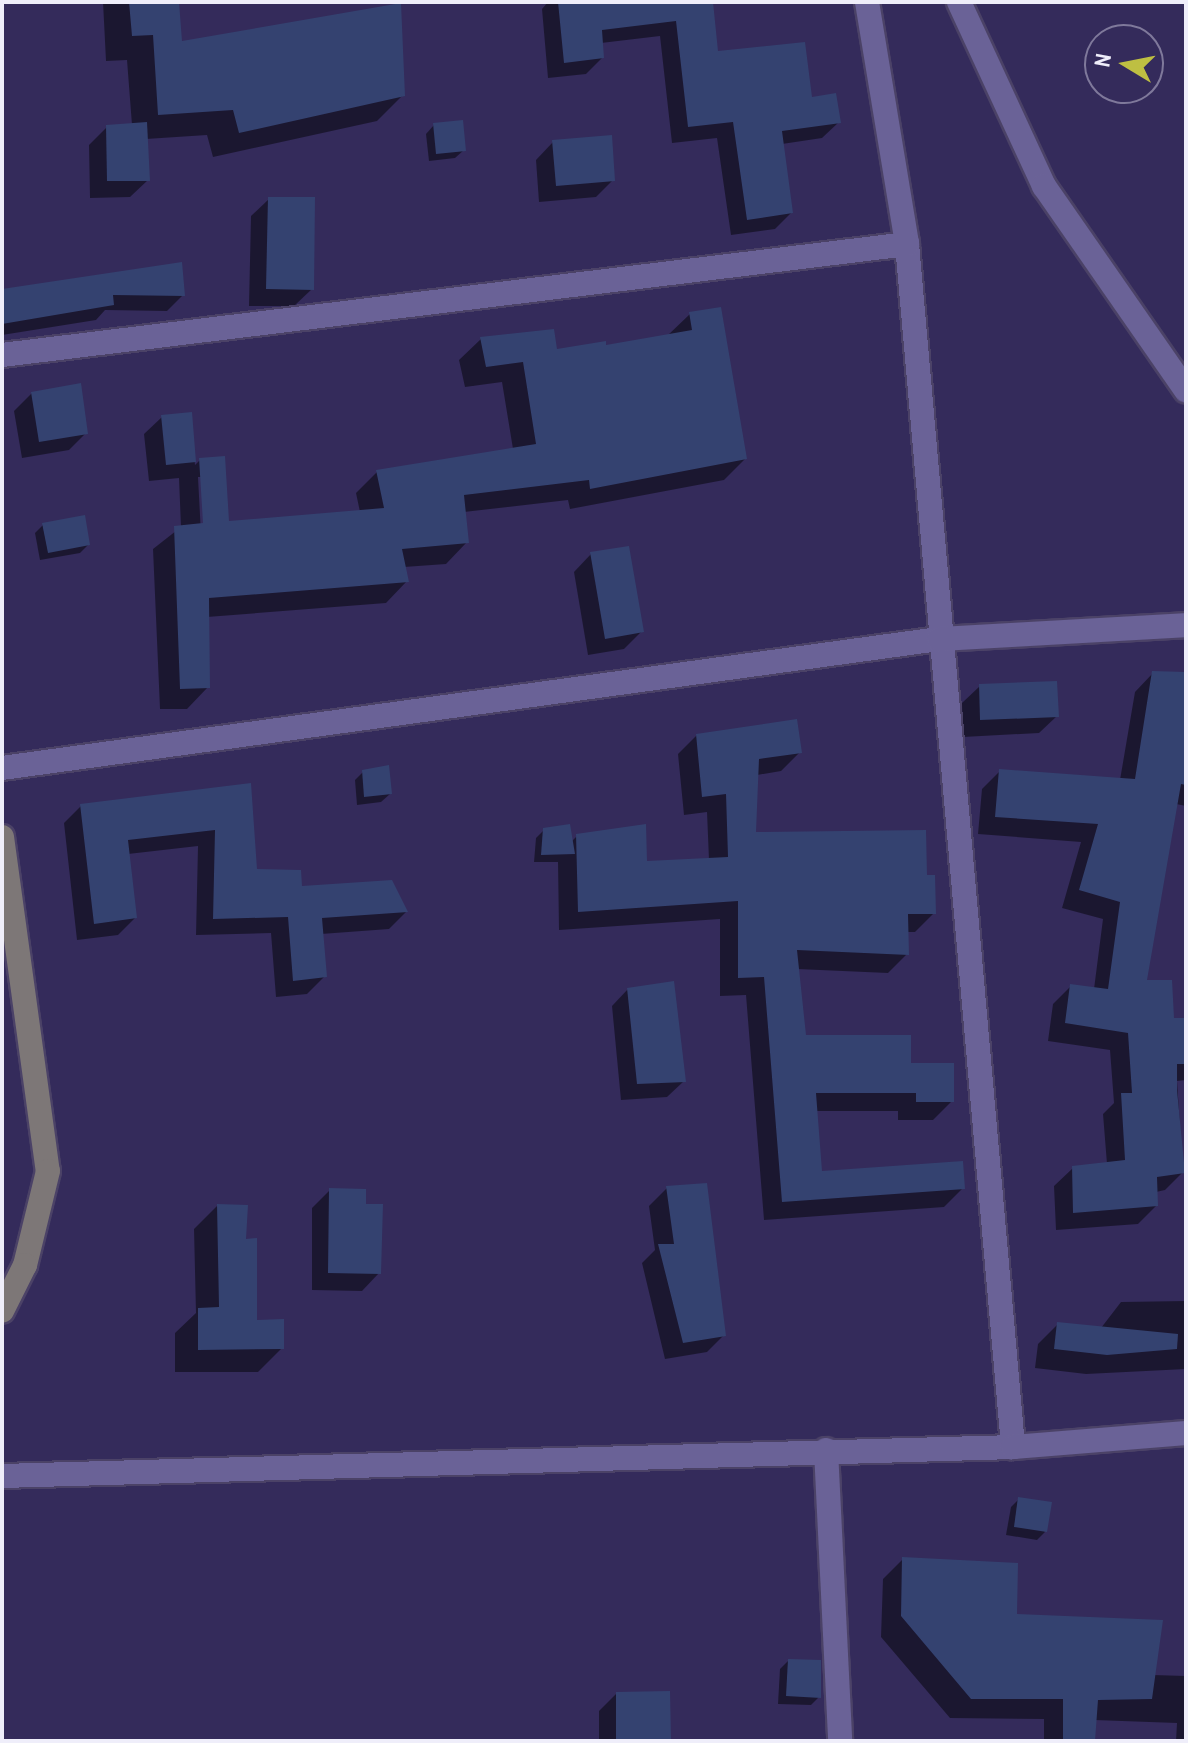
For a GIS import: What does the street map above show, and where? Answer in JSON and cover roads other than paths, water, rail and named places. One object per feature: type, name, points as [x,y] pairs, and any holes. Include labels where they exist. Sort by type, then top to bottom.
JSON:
[{"type":"street","points":[[867,2],[907,244],[939,639],[1013,1447]]},
{"type":"street","points":[[959,2],[1044,186],[1186,390]]},
{"type":"street","points":[[2,355],[907,244]]},
{"type":"street","points":[[2,768],[939,639],[1186,625]]},
{"type":"street","points":[[2,837],[48,1171],[25,1265],[2,1311]]},
{"type":"street","points":[[2,1476],[1013,1447],[1186,1433]]},
{"type":"street","points":[[826,1450],[840,1741]]}]
